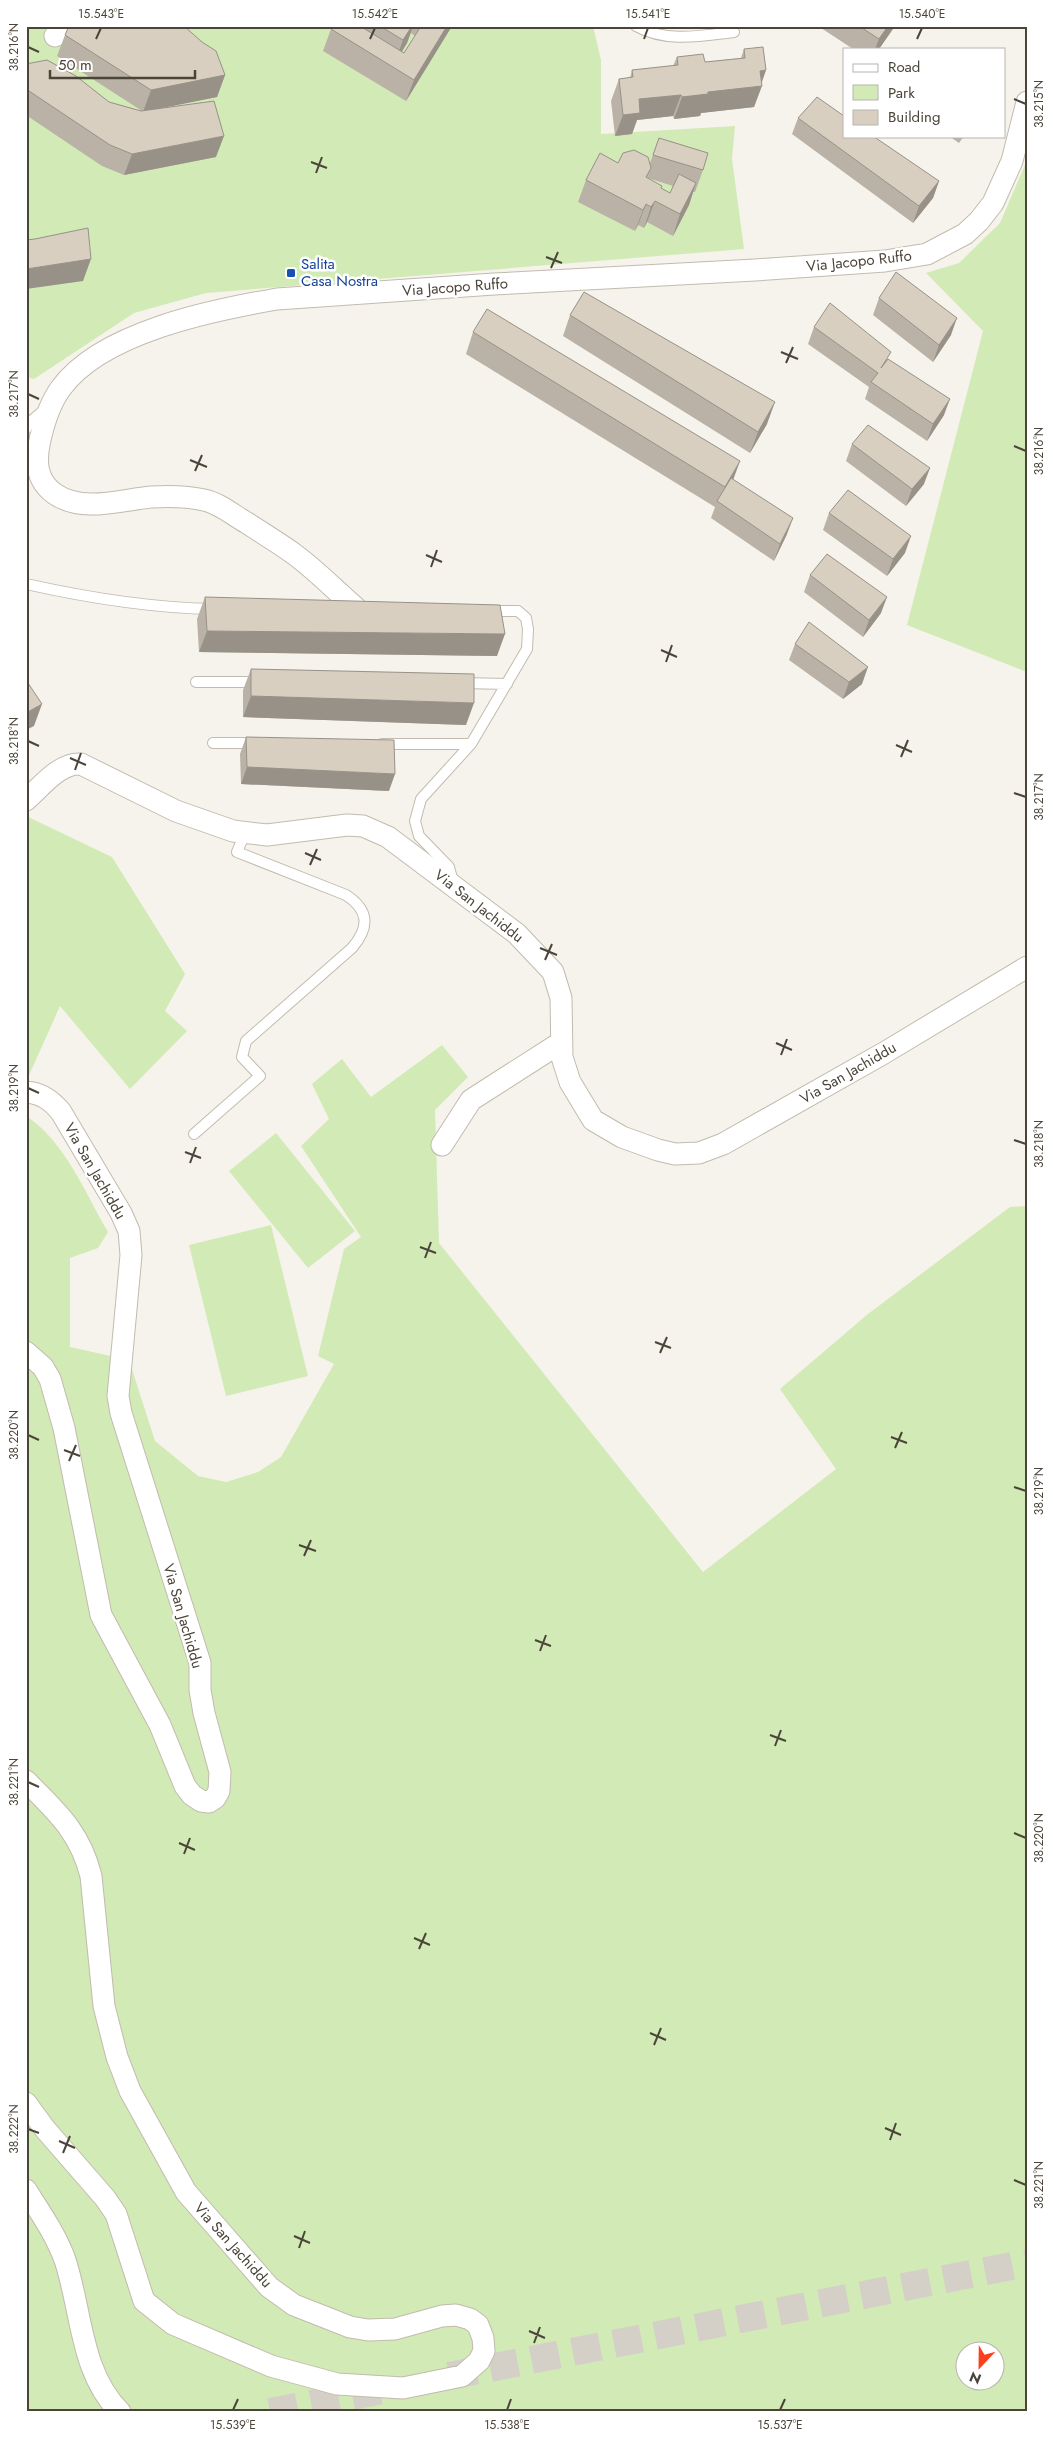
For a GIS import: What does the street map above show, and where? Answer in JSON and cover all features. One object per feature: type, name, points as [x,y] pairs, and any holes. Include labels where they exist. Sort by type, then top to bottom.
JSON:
[{"type":"street","name":"Via Jacopo Ruffo","points":[[353,609],[294,554],[228,511],[205,500],[152,497],[91,504],[65,500],[54,494],[45,486],[38,474],[37,464],[44,424],[51,404],[61,388],[73,374],[87,363],[140,334],[174,322],[252,303],[316,295],[885,261],[927,254],[965,234],[980,221],[993,203],[1012,161],[1027,102]]},
{"type":"street","name":"Via San Jachiddu","points":[[26,800],[62,769],[72,763],[81,764],[176,812],[213,826],[245,833],[267,835],[347,825],[363,826],[388,837],[517,934],[553,972],[561,998],[560,1043],[562,1057],[570,1082],[589,1114],[598,1124],[622,1137],[658,1150],[692,1155],[708,1150],[746,1131],[884,1052],[1027,967]]},
{"type":"street","points":[[442,1145],[470,1100],[560,1043]]},
{"type":"street","name":"Via San Jachiddu","points":[[26,1092],[44,1096],[62,1112],[121,1213],[129,1231],[131,1255],[118,1396],[121,1413],[200,1663],[200,1690],[204,1713],[217,1754],[221,1777],[219,1791],[215,1798],[209,1802],[201,1801],[192,1795],[185,1786],[160,1725],[101,1615],[64,1428],[50,1379],[43,1367],[34,1357],[26,1352]]},
{"type":"street","name":"Via San Jachiddu","points":[[26,1781],[65,1820],[76,1835],[86,1857],[92,1876],[104,2006],[117,2056],[130,2091],[186,2192],[269,2287],[294,2305],[350,2327],[368,2330],[395,2329],[442,2316],[470,2319],[478,2326],[483,2338],[484,2352],[480,2361],[462,2376],[403,2388],[337,2384],[271,2366],[172,2324],[144,2301],[116,2214],[105,2198],[45,2130],[26,2103]]},
{"type":"street","points":[[26,2190],[64,2258],[73,2286],[89,2360],[97,2381],[120,2412]]},
{"type":"lane","points":[[636,26],[649,33],[686,38],[734,32]]},
{"type":"lane","points":[[26,428],[34,418],[51,404]]},
{"type":"lane","points":[[26,584],[90,599],[169,608],[228,609]]},
{"type":"lane","points":[[454,886],[449,867],[419,836],[415,821],[421,799],[471,744],[527,649],[528,629],[526,618],[518,611],[480,611]]},
{"type":"lane","points":[[196,682],[274,682]]},
{"type":"lane","points":[[448,683],[507,684]]},
{"type":"lane","points":[[213,743],[263,744]]},
{"type":"lane","points":[[372,744],[471,744]]},
{"type":"lane","points":[[194,1134],[260,1076],[242,1057],[246,1042],[352,948],[360,938],[365,927],[364,913],[358,903],[346,895],[237,852],[245,833]]},
{"type":"green space","points":[[26,26],[593,26],[601,60],[601,134],[735,126],[732,159],[744,249],[206,293],[134,313],[34,379],[26,377]]},
{"type":"green space","points":[[1027,160],[1027,672],[907,625],[983,331],[926,273],[959,263],[1000,223]]},
{"type":"green space","points":[[26,816],[112,857],[185,974],[165,1011],[187,1031],[130,1089],[60,1006],[26,1082]]},
{"type":"green space","points":[[442,1045],[468,1077],[435,1110],[439,1243],[703,1572],[836,1469],[780,1389],[868,1314],[1010,1207],[1027,1206],[1027,2412],[26,2412],[26,1116],[52,1139],[63,1153],[108,1232],[98,1248],[70,1258],[70,1347],[129,1360],[155,1441],[198,1476],[226,1482],[258,1472],[281,1457],[334,1364],[318,1356],[344,1249],[361,1237],[301,1146],[329,1119],[312,1084],[342,1059],[371,1097]]},
{"type":"green space","points":[[276,1133],[355,1231],[308,1268],[229,1171]]},
{"type":"green space","points":[[271,1225],[308,1376],[226,1396],[189,1245]]},
{"type":"building","points":[[69,26],[184,26],[202,42],[216,51],[225,75],[151,90],[65,35]]},
{"type":"building","points":[[333,26],[360,26],[404,53],[421,26],[447,26],[414,80],[331,29]]},
{"type":"building","points":[[380,26],[412,26],[403,40]]},
{"type":"building","points":[[859,26],[888,26],[879,39]]},
{"type":"building","points":[[763,47],[766,70],[760,71],[762,86],[682,97],[681,95],[639,99],[640,113],[623,115],[619,79],[633,77],[632,70],[678,65],[677,57],[703,54],[705,62],[745,58],[744,49]]},
{"type":"building","points":[[47,60],[76,76],[109,102],[141,111],[214,101],[224,136],[132,154],[110,145],[26,89],[26,64]]},
{"type":"building","points":[[817,97],[843,115],[843,138],[876,138],[939,181],[919,206],[798,118]]},
{"type":"building","points":[[659,138],[708,153],[703,170],[653,155]]},
{"type":"building","points":[[634,150],[648,157],[651,168],[646,177],[670,193],[679,174],[696,183],[680,214],[655,201],[651,207],[646,204],[643,210],[586,180],[600,153],[618,163],[623,153]]},
{"type":"building","points":[[88,228],[91,259],[26,269],[26,240]]},
{"type":"building","points":[[896,272],[957,318],[939,345],[879,298]]},
{"type":"building","points":[[584,292],[775,402],[758,432],[570,315]]},
{"type":"building","points":[[830,303],[891,352],[881,368],[888,359],[950,399],[933,424],[871,382],[878,373],[814,327]]},
{"type":"building","points":[[487,309],[740,461],[725,487],[473,332]]},
{"type":"building","points":[[868,425],[930,468],[912,489],[852,444]]},
{"type":"building","points":[[731,478],[793,518],[780,544],[717,501]]},
{"type":"building","points":[[848,490],[911,536],[893,559],[829,513]]},
{"type":"building","points":[[827,554],[887,597],[869,620],[810,575]]},
{"type":"building","points":[[205,597],[500,605],[505,634],[207,631]]},
{"type":"building","points":[[809,622],[868,667],[849,682],[795,644]]},
{"type":"building","points":[[251,669],[474,674],[474,703],[251,696]]},
{"type":"building","points":[[26,680],[42,704],[26,713]]},
{"type":"building","points":[[246,737],[394,740],[395,774],[247,767]]},
{"type":"tunnel","points":[[449,2376],[1027,2263]]},
{"type":"tunnel","points":[[270,2412],[388,2389]]},
{"type":"place","name":"Salita Casa Nostra","points":[[291,273]]}]
